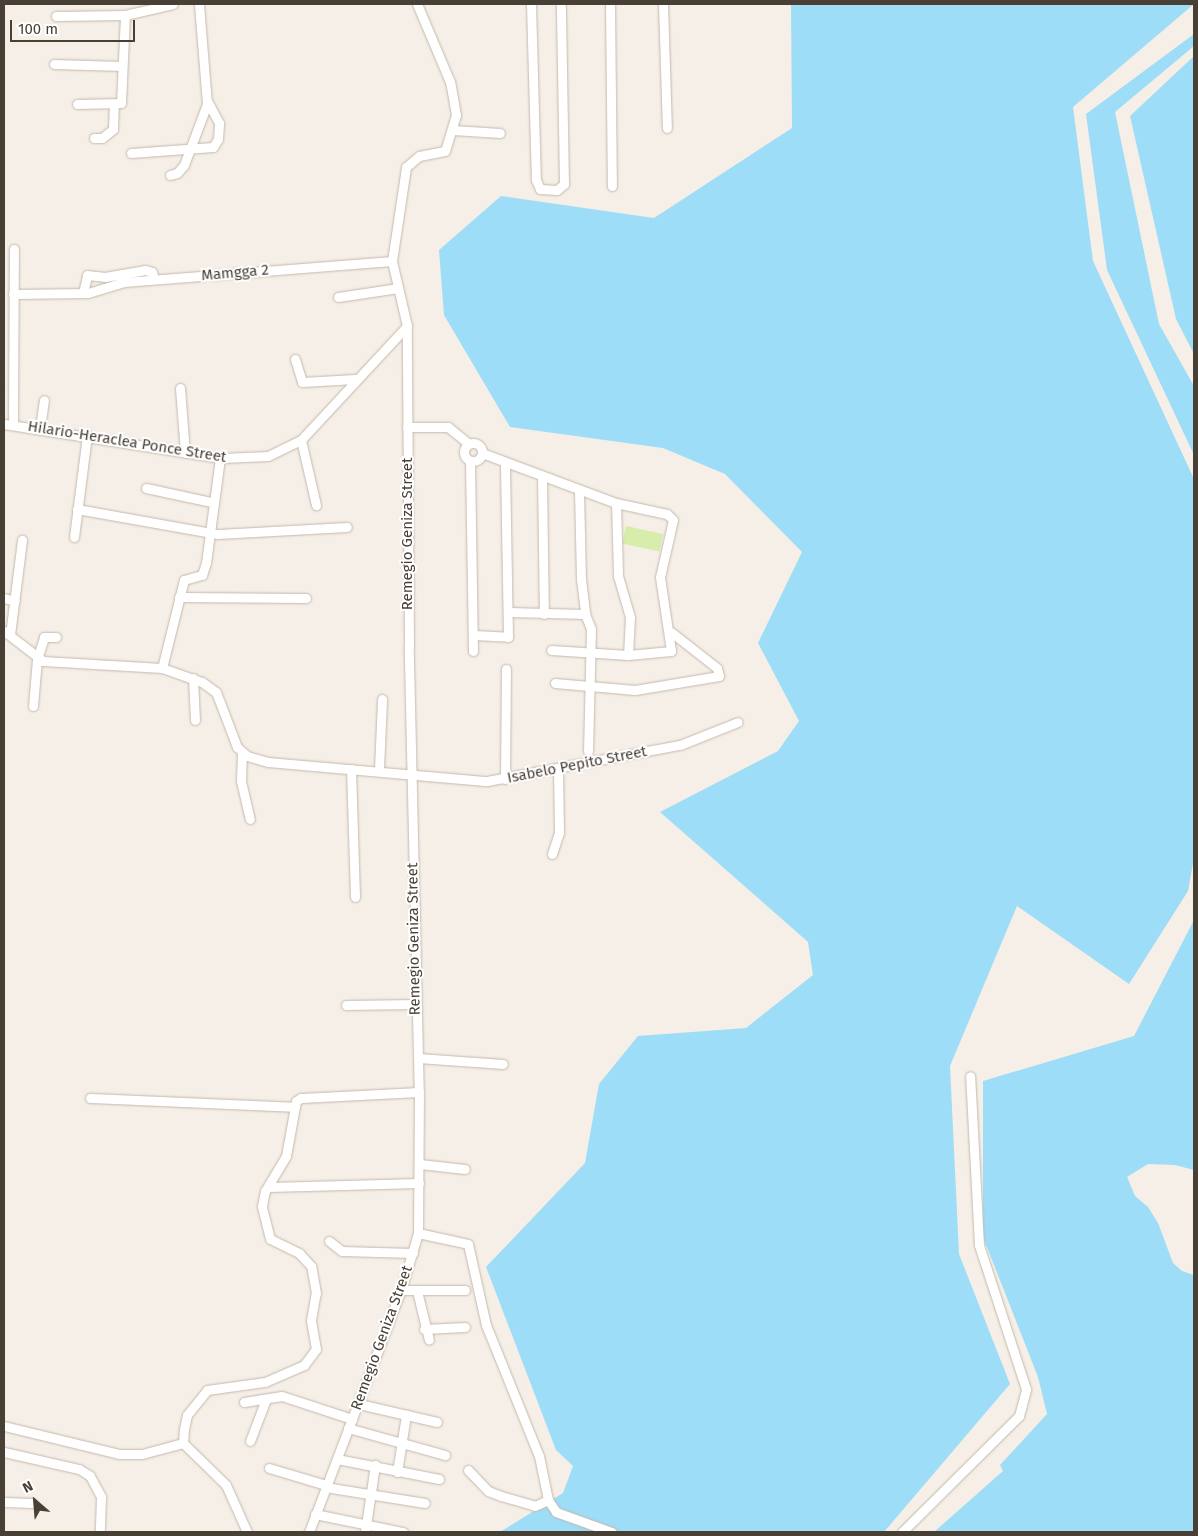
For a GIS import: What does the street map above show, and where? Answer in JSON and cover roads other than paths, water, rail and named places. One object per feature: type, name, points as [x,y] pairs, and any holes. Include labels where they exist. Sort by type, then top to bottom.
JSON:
[{"type":"street","points":[[56,16],[125,15],[173,4]]},
{"type":"street","points":[[170,175],[177,174],[184,165],[208,102],[199,4]]},
{"type":"street","points":[[407,326],[392,261],[406,167],[419,156],[445,151],[453,130],[455,107],[450,82],[417,4]]},
{"type":"street","points":[[531,4],[536,180],[540,189],[557,190],[564,184],[561,4]]},
{"type":"street","points":[[610,4],[612,186]]},
{"type":"street","points":[[654,4],[665,4],[667,128]]},
{"type":"street","points":[[77,104],[114,105],[122,99],[125,15]]},
{"type":"street","points":[[54,64],[122,66]]},
{"type":"street","points":[[131,154],[189,148],[210,149],[217,143],[218,116],[208,102]]},
{"type":"street","points":[[94,138],[102,138],[113,129],[114,105]]},
{"type":"street","points":[[453,130],[500,133]]},
{"type":"street","points":[[8,424],[14,249]]},
{"type":"street","name":"Mamgga 2","points":[[13,294],[83,293],[124,282],[392,261]]},
{"type":"street","points":[[83,293],[87,274],[105,277],[145,270],[152,272],[154,279]]},
{"type":"street","points":[[338,297],[398,288]]},
{"type":"street","name":"Hilario-Heraclea Ponce Street","points":[[8,424],[87,435],[220,458],[268,456],[301,440],[355,379],[407,326]]},
{"type":"street","name":"Remegio Geniza Street","points":[[309,1532],[401,1290],[414,1253],[418,1233],[420,1164],[415,1004],[407,326]]},
{"type":"street","points":[[295,359],[302,382],[355,379]]},
{"type":"street","points":[[180,388],[185,453]]},
{"type":"street","points":[[40,428],[44,400]]},
{"type":"street","points":[[407,427],[448,427],[469,444],[478,444],[482,453],[505,465],[616,503],[667,514],[673,520],[660,577],[671,632],[671,651]]},
{"type":"street","points":[[74,537],[87,435]]},
{"type":"street","points":[[301,440],[316,505]]},
{"type":"street","points":[[469,444],[464,451],[470,461],[474,651]]},
{"type":"street","points":[[470,461],[479,459],[482,453]]},
{"type":"street","points":[[162,668],[185,578],[204,572],[211,502],[220,458]]},
{"type":"street","points":[[474,636],[508,637],[505,465]]},
{"type":"street","points":[[542,478],[544,614]]},
{"type":"street","points":[[146,488],[211,502]]},
{"type":"street","points":[[579,491],[585,614],[590,620],[592,651],[588,752]]},
{"type":"street","points":[[616,503],[618,576],[630,617],[628,655]]},
{"type":"street","points":[[77,509],[208,533],[347,527]]},
{"type":"street","points":[[22,540],[15,601],[7,633],[37,659],[162,668],[193,678],[216,692],[235,745],[242,752],[241,781],[250,819]]},
{"type":"street","points":[[179,597],[306,598]]},
{"type":"street","points":[[4,598],[15,601]]},
{"type":"street","points":[[509,612],[585,614]]},
{"type":"street","points":[[555,683],[635,690],[719,676],[719,670],[671,632]]},
{"type":"street","points":[[33,706],[37,659],[44,637],[56,638]]},
{"type":"street","points":[[551,650],[592,651],[628,655],[691,649]]},
{"type":"street","points":[[505,779],[506,669]]},
{"type":"street","points":[[193,678],[195,720]]},
{"type":"street","points":[[379,769],[382,699]]},
{"type":"street","name":"Isabelo Pepito Street","points":[[242,752],[268,762],[351,769],[379,769],[469,781],[505,779],[680,745],[738,722]]},
{"type":"street","points":[[351,769],[355,897]]},
{"type":"street","points":[[552,854],[559,833],[558,770]]},
{"type":"street","points":[[346,1005],[415,1004]]},
{"type":"street","points":[[418,1058],[503,1064]]},
{"type":"street","points":[[902,1532],[1019,1416],[1026,1389],[979,1245],[970,1076]]},
{"type":"street","points":[[184,1443],[187,1415],[207,1390],[265,1382],[304,1365],[316,1349],[311,1320],[316,1293],[311,1266],[299,1253],[267,1234],[262,1206],[269,1186],[286,1156],[294,1107],[301,1098],[419,1092]]},
{"type":"street","points":[[90,1098],[294,1107]]},
{"type":"street","points":[[420,1164],[465,1170]]},
{"type":"street","points":[[269,1186],[419,1182]]},
{"type":"street","points":[[418,1233],[468,1244],[486,1325],[539,1456],[548,1500],[556,1512],[612,1532]]},
{"type":"street","points":[[329,1241],[342,1251],[414,1253]]},
{"type":"street","points":[[401,1290],[465,1290]]},
{"type":"street","points":[[417,1291],[424,1329],[429,1340]]},
{"type":"street","points":[[424,1329],[465,1328]]},
{"type":"street","points":[[244,1402],[282,1396],[352,1419]]},
{"type":"street","points":[[250,1441],[266,1400]]},
{"type":"street","points":[[359,1404],[437,1422]]},
{"type":"street","points":[[397,1472],[406,1415]]},
{"type":"street","points":[[4,1426],[119,1454],[142,1454],[184,1443]]},
{"type":"street","points":[[348,1428],[401,1444],[446,1454]]},
{"type":"street","points":[[184,1443],[226,1485],[247,1532]]},
{"type":"street","points":[[4,1452],[79,1469],[90,1476],[100,1497],[100,1532]]},
{"type":"street","points":[[337,1459],[439,1479]]},
{"type":"street","points":[[365,1529],[375,1466]]},
{"type":"street","points":[[269,1468],[326,1486],[370,1496],[425,1504]]},
{"type":"street","points":[[468,1470],[488,1491],[501,1496],[535,1506],[548,1500]]},
{"type":"street","points":[[4,1502],[32,1503]]},
{"type":"street","points":[[315,1514],[365,1529],[403,1532]]},
{"type":"water","points":[[791,4],[1194,4],[1073,107],[1093,261],[1194,479],[1194,858],[1188,891],[1129,984],[1017,906],[950,1066],[959,1254],[1010,1384],[884,1532],[500,1532],[563,1493],[573,1466],[556,1450],[486,1267],[585,1163],[599,1084],[638,1036],[746,1028],[813,975],[808,942],[660,812],[778,751],[799,721],[758,643],[802,552],[725,474],[663,448],[510,427],[444,315],[439,250],[501,196],[654,218],[792,128]]},
{"type":"water","points":[[1194,34],[1194,46],[1115,112],[1159,324],[1194,386],[1194,455],[1107,270],[1086,114]]},
{"type":"water","points":[[1194,56],[1194,354],[1176,319],[1130,116]]},
{"type":"water","points":[[1194,920],[1194,1170],[1175,1165],[1148,1164],[1127,1177],[1135,1196],[1148,1207],[1158,1223],[1173,1263],[1182,1271],[1194,1275],[1194,1532],[934,1532],[1003,1471],[1000,1465],[1047,1414],[1038,1377],[983,1237],[983,1081],[1134,1036]]}]
